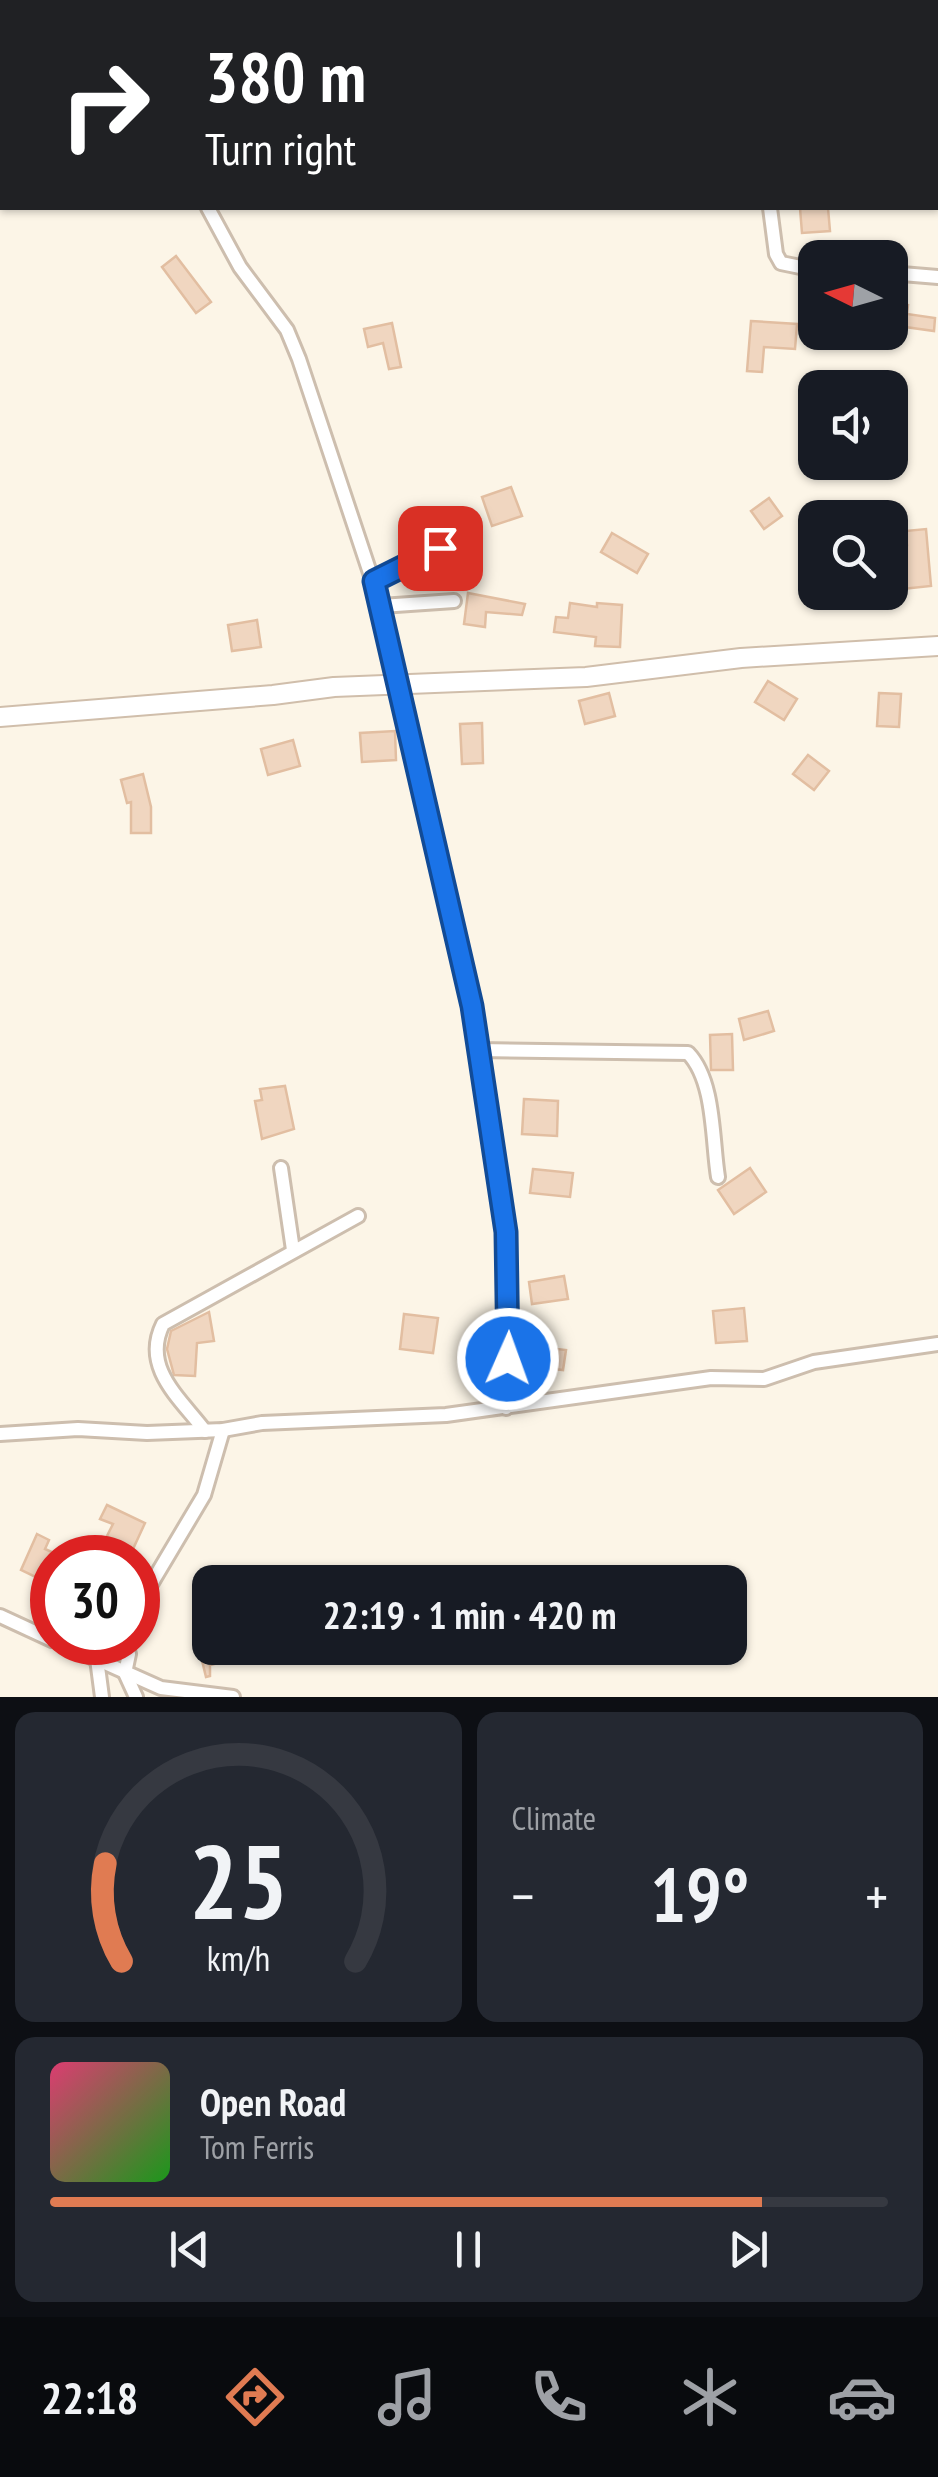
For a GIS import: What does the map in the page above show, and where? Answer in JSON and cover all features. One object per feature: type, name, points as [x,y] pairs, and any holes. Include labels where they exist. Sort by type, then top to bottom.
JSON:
[{"type":"street","points":[[209,210],[240,267],[275,312],[293,344],[381,606],[465,967],[479,1050],[506,1232],[510,1312],[506,1408]]},
{"type":"street","points":[[770,210],[776,254],[781,264],[798,267]]},
{"type":"street","points":[[908,275],[938,277]]},
{"type":"street","points":[[374,581],[473,531]]},
{"type":"street","points":[[381,606],[454,601]]},
{"type":"street","points":[[0,716],[334,687],[586,677],[741,658],[938,646]]},
{"type":"street","points":[[479,1050],[688,1053],[698,1064],[704,1082],[718,1178]]},
{"type":"street","points":[[281,1168],[293,1250]]},
{"type":"street","points":[[204,1431],[160,1372],[158,1335],[172,1317],[358,1216]]},
{"type":"street","points":[[0,1434],[78,1429],[148,1434],[224,1430],[262,1423],[446,1416],[711,1378],[764,1379],[814,1362],[938,1344]]},
{"type":"street","points":[[160,1569],[204,1495],[224,1430]]},
{"type":"street","points":[[0,1616],[30,1630]]},
{"type":"street","points":[[98,1665],[102,1697]]},
{"type":"street","points":[[109,1665],[161,1688],[233,1697]]},
{"type":"street","points":[[127,1665],[126,1673],[136,1697]]},
{"type":"building","points":[[800,210],[828,210],[830,231],[802,233]]},
{"type":"building","points":[[176,256],[211,302],[196,313],[162,267]]},
{"type":"building","points":[[908,314],[935,318],[934,331],[908,327]]},
{"type":"building","points":[[751,321],[797,324],[795,349],[764,347],[762,372],[747,371]]},
{"type":"building","points":[[392,323],[401,367],[389,369],[383,343],[368,347],[364,329]]},
{"type":"building","points":[[511,487],[522,516],[492,526],[482,497]]},
{"type":"building","points":[[769,498],[782,516],[764,529],[751,511]]},
{"type":"building","points":[[926,529],[931,586],[908,588],[908,531]]},
{"type":"building","points":[[612,533],[648,554],[637,573],[601,552]]},
{"type":"building","points":[[468,593],[525,604],[522,615],[486,612],[485,627],[464,624]]},
{"type":"building","points":[[570,603],[622,605],[620,647],[595,646],[596,637],[554,632],[556,617],[568,618]]},
{"type":"building","points":[[257,620],[261,647],[232,651],[228,625]]},
{"type":"building","points":[[768,681],[797,699],[784,720],[755,702]]},
{"type":"building","points":[[609,693],[615,716],[585,724],[579,701]]},
{"type":"building","points":[[879,693],[901,694],[899,727],[877,726]]},
{"type":"building","points":[[482,723],[483,763],[462,764],[460,724]]},
{"type":"building","points":[[395,731],[396,760],[362,762],[360,733]]},
{"type":"building","points":[[293,740],[300,766],[268,775],[261,749]]},
{"type":"building","points":[[808,755],[829,771],[814,790],[793,774]]},
{"type":"building","points":[[143,774],[151,807],[151,833],[131,833],[131,802],[127,803],[121,780]]},
{"type":"building","points":[[768,1011],[774,1031],[744,1040],[739,1019]]},
{"type":"building","points":[[732,1034],[733,1070],[711,1070],[710,1035]]},
{"type":"building","points":[[285,1086],[294,1129],[262,1139],[255,1101],[262,1100],[260,1089]]},
{"type":"building","points":[[524,1099],[558,1101],[557,1136],[522,1134]]},
{"type":"building","points":[[750,1168],[766,1192],[734,1214],[718,1190]]},
{"type":"building","points":[[533,1169],[573,1173],[570,1197],[530,1193]]},
{"type":"building","points":[[564,1276],[568,1299],[532,1304],[529,1282]]},
{"type":"building","points":[[744,1308],[747,1341],[716,1343],[713,1311]]},
{"type":"building","points":[[209,1312],[214,1341],[197,1343],[195,1376],[174,1375],[167,1349],[171,1331]]},
{"type":"building","points":[[404,1314],[438,1318],[433,1353],[400,1349]]},
{"type":"building","points":[[531,1346],[566,1350],[563,1370],[529,1366]]},
{"type":"building","points":[[107,1505],[145,1523],[139,1535],[108,1535],[113,1524],[100,1519]]},
{"type":"building","points":[[30,1550],[30,1574],[21,1570]]},
{"type":"building","points":[[203,1665],[210,1665],[210,1676],[206,1677]]},
{"type":"route","points":[[440,548],[374,581],[472,1006],[506,1232],[508,1359]]}]
